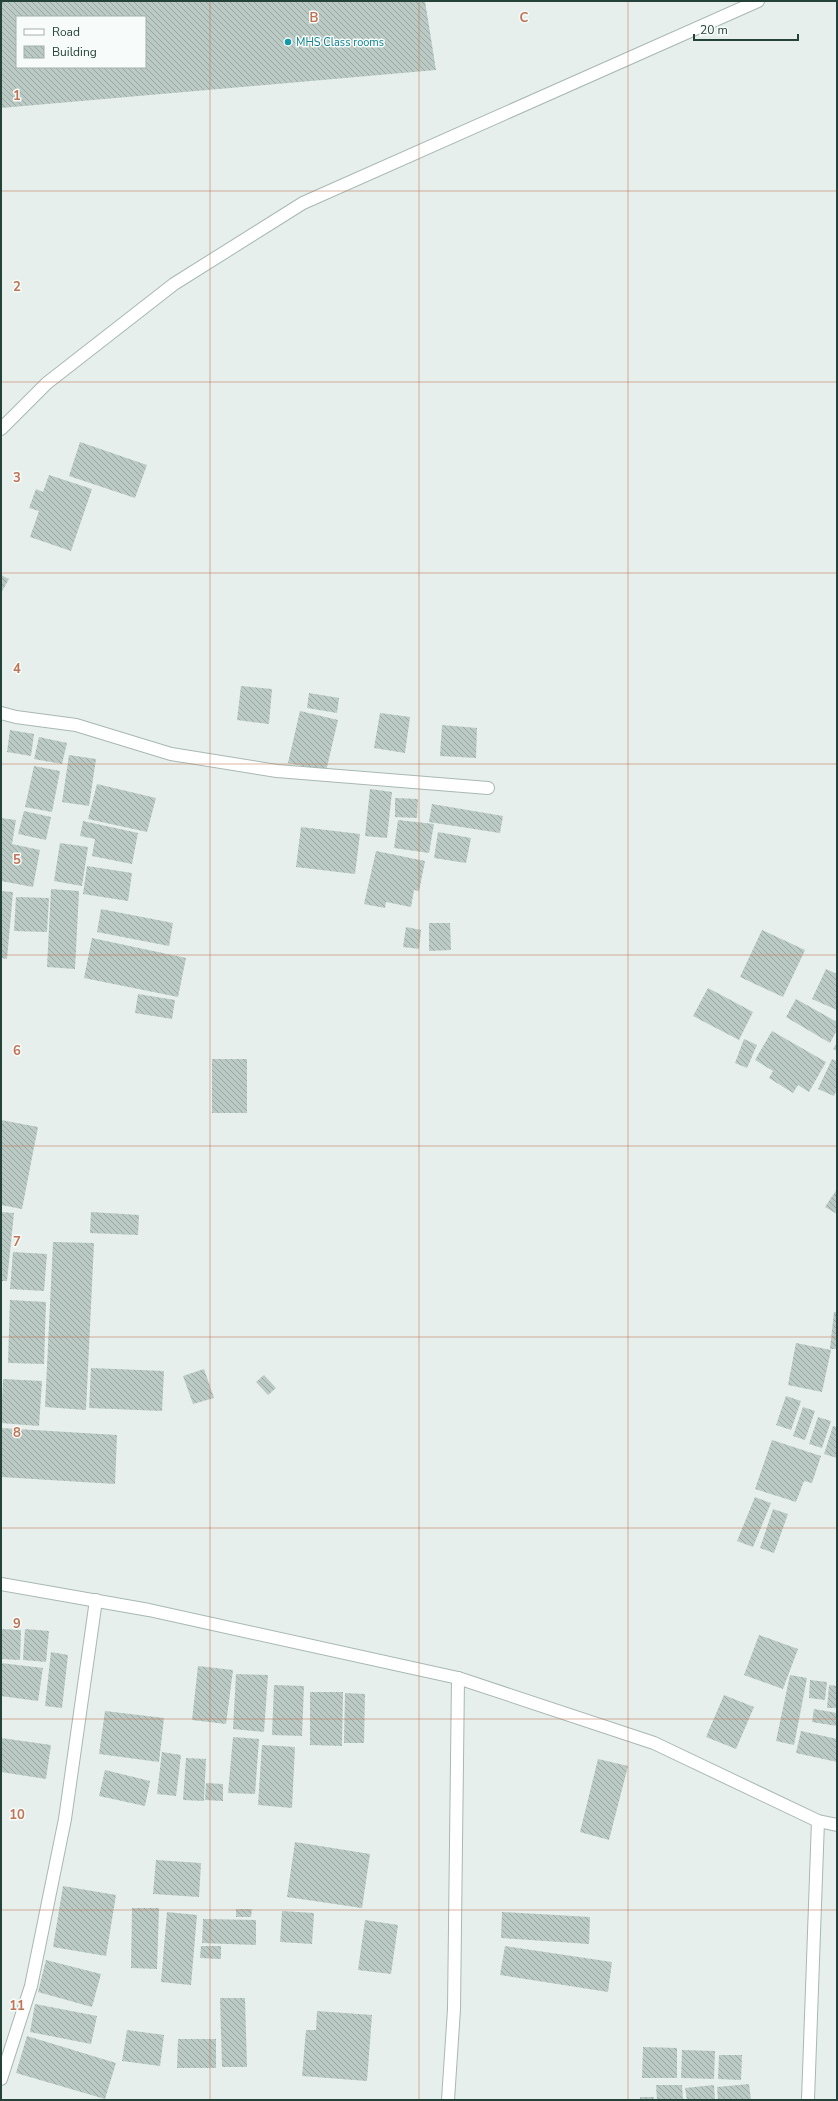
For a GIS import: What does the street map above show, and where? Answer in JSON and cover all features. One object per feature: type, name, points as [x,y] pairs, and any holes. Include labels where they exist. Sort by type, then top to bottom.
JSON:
[{"type":"street","points":[[1,429],[47,383],[174,284],[303,203],[758,1]]},
{"type":"street","points":[[1,713],[16,717],[76,725],[171,754],[277,771],[488,788]]},
{"type":"street","points":[[1,1584],[96,1600],[458,1678],[654,1743],[818,1821],[837,1825]]},
{"type":"street","points":[[1,2079],[31,1986],[65,1819],[96,1600]]},
{"type":"street","points":[[448,2100],[454,2009],[458,1678]]},
{"type":"street","points":[[808,2100],[818,1821]]},
{"type":"building","name":"MHS Class rooms","points":[[1,1],[425,1],[436,70],[1,108]]},
{"type":"building","points":[[80,442],[147,465],[135,498],[69,476]]},
{"type":"building","points":[[49,475],[92,489],[71,551],[30,537],[39,511],[29,508],[36,489],[43,492]]},
{"type":"building","points":[[1,575],[9,579],[1,593]]},
{"type":"building","points":[[241,686],[272,689],[269,724],[237,720]]},
{"type":"building","points":[[309,693],[339,698],[337,713],[307,708]]},
{"type":"building","points":[[300,711],[338,720],[326,771],[288,763]]},
{"type":"building","points":[[380,713],[410,717],[405,753],[374,748]]},
{"type":"building","points":[[442,725],[477,728],[476,758],[440,756]]},
{"type":"building","points":[[10,730],[34,734],[31,756],[7,752]]},
{"type":"building","points":[[39,737],[67,743],[62,764],[34,759]]},
{"type":"building","points":[[69,755],[96,759],[89,806],[62,802]]},
{"type":"building","points":[[34,766],[60,771],[52,812],[25,807]]},
{"type":"building","points":[[97,784],[156,798],[147,832],[88,819]]},
{"type":"building","points":[[370,789],[392,792],[387,838],[365,836]]},
{"type":"building","points":[[395,798],[418,799],[417,818],[395,817]]},
{"type":"building","points":[[432,804],[503,816],[500,833],[429,822]]},
{"type":"building","points":[[24,811],[51,817],[46,840],[18,834]]},
{"type":"building","points":[[1,818],[16,820],[12,844],[40,850],[33,887],[1,881]]},
{"type":"building","points":[[398,820],[434,824],[429,853],[394,848]]},
{"type":"building","points":[[83,821],[138,833],[132,864],[92,856],[95,839],[80,836]]},
{"type":"building","points":[[301,827],[360,834],[355,874],[296,867]]},
{"type":"building","points":[[438,832],[471,838],[466,863],[434,858]]},
{"type":"building","points":[[60,843],[88,847],[82,886],[54,881]]},
{"type":"building","points":[[376,851],[425,861],[419,891],[414,890],[411,907],[386,902],[385,908],[364,904]]},
{"type":"building","points":[[87,866],[132,873],[128,901],[83,894]]},
{"type":"building","points":[[51,889],[79,891],[75,969],[47,967]]},
{"type":"building","points":[[1,891],[13,892],[7,959],[1,958]]},
{"type":"building","points":[[16,897],[49,898],[47,932],[14,931]]},
{"type":"building","points":[[101,909],[173,923],[169,946],[97,932]]},
{"type":"building","points":[[429,923],[450,923],[451,950],[429,951]]},
{"type":"building","points":[[406,927],[421,930],[419,949],[403,947]]},
{"type":"building","points":[[762,930],[805,950],[783,997],[740,977]]},
{"type":"building","points":[[92,938],[186,958],[178,997],[84,978]]},
{"type":"building","points":[[826,969],[837,974],[837,1010],[812,999]]},
{"type":"building","points":[[708,988],[753,1012],[739,1040],[693,1016]]},
{"type":"building","points":[[138,994],[175,1000],[172,1019],[135,1013]]},
{"type":"building","points":[[796,999],[837,1022],[837,1030],[830,1043],[786,1017]]},
{"type":"building","points":[[772,1031],[826,1062],[809,1092],[798,1085],[793,1093],[769,1078],[773,1071],[755,1060]]},
{"type":"building","points":[[744,1039],[757,1045],[747,1068],[735,1063]]},
{"type":"building","points":[[837,1043],[837,1051],[833,1049]]},
{"type":"building","points":[[212,1059],[247,1059],[247,1113],[212,1113]]},
{"type":"building","points":[[832,1059],[837,1061],[837,1089],[834,1096],[818,1089]]},
{"type":"building","points":[[1,1120],[38,1127],[22,1209],[1,1205]]},
{"type":"building","points":[[837,1189],[837,1214],[825,1207]]},
{"type":"building","points":[[1,1212],[14,1213],[7,1281],[1,1281]]},
{"type":"building","points":[[91,1212],[139,1215],[138,1235],[90,1233]]},
{"type":"building","points":[[53,1242],[94,1243],[86,1410],[45,1407]]},
{"type":"building","points":[[13,1252],[47,1254],[44,1291],[10,1289]]},
{"type":"building","points":[[10,1300],[46,1302],[44,1364],[8,1363]]},
{"type":"building","points":[[834,1312],[837,1312],[837,1349],[830,1349]]},
{"type":"building","points":[[796,1343],[831,1350],[822,1392],[788,1385]]},
{"type":"building","points":[[91,1368],[164,1371],[162,1411],[89,1408]]},
{"type":"building","points":[[204,1369],[214,1398],[193,1404],[183,1376]]},
{"type":"building","points":[[264,1375],[276,1388],[268,1395],[256,1382]]},
{"type":"building","points":[[3,1379],[42,1381],[39,1426],[1,1423]]},
{"type":"building","points":[[786,1396],[801,1401],[791,1430],[776,1425]]},
{"type":"building","points":[[803,1407],[815,1411],[805,1440],[793,1436]]},
{"type":"building","points":[[818,1417],[831,1421],[822,1448],[809,1444]]},
{"type":"building","points":[[833,1426],[837,1427],[837,1458],[824,1454]]},
{"type":"building","points":[[1,1428],[117,1435],[115,1484],[1,1477]]},
{"type":"building","points":[[772,1440],[821,1456],[812,1483],[804,1481],[796,1502],[755,1489]]},
{"type":"building","points":[[755,1497],[771,1503],[753,1547],[737,1541]]},
{"type":"building","points":[[773,1509],[788,1514],[774,1553],[760,1548]]},
{"type":"building","points":[[1,1629],[21,1630],[20,1660],[1,1659]]},
{"type":"building","points":[[25,1629],[49,1631],[46,1662],[23,1660]]},
{"type":"building","points":[[759,1635],[798,1649],[783,1689],[744,1675]]},
{"type":"building","points":[[51,1652],[68,1655],[62,1708],[45,1706]]},
{"type":"building","points":[[1,1663],[43,1668],[38,1701],[1,1696]]},
{"type":"building","points":[[198,1666],[233,1670],[226,1724],[192,1720]]},
{"type":"building","points":[[236,1674],[268,1675],[264,1732],[233,1729]]},
{"type":"building","points":[[790,1675],[807,1678],[794,1745],[776,1741]]},
{"type":"building","points":[[810,1680],[827,1682],[825,1700],[809,1698]]},
{"type":"building","points":[[274,1685],[304,1686],[302,1736],[272,1735]]},
{"type":"building","points":[[829,1685],[837,1686],[837,1708],[827,1708]]},
{"type":"building","points":[[310,1692],[343,1692],[342,1746],[310,1745]]},
{"type":"building","points":[[345,1693],[365,1694],[364,1743],[344,1743]]},
{"type":"building","points":[[724,1695],[754,1707],[736,1749],[706,1737]]},
{"type":"building","points":[[814,1709],[837,1713],[837,1726],[812,1722]]},
{"type":"building","points":[[105,1711],[164,1718],[159,1762],[99,1754]]},
{"type":"building","points":[[801,1731],[837,1739],[837,1762],[796,1753]]},
{"type":"building","points":[[233,1737],[259,1739],[255,1794],[228,1793]]},
{"type":"building","points":[[1,1738],[51,1745],[46,1779],[1,1772]]},
{"type":"building","points":[[262,1745],[295,1747],[292,1808],[258,1805]]},
{"type":"building","points":[[162,1752],[181,1755],[176,1796],[157,1794]]},
{"type":"building","points":[[186,1758],[206,1759],[204,1801],[183,1800]]},
{"type":"building","points":[[598,1759],[628,1766],[609,1840],[580,1832]]},
{"type":"building","points":[[105,1770],[150,1781],[145,1806],[99,1796]]},
{"type":"building","points":[[206,1783],[223,1784],[223,1801],[205,1800]]},
{"type":"building","points":[[295,1842],[370,1854],[362,1908],[287,1897]]},
{"type":"building","points":[[156,1860],[201,1863],[199,1897],[153,1894]]},
{"type":"building","points":[[63,1886],[116,1895],[106,1956],[53,1947]]},
{"type":"building","points":[[132,1908],[159,1908],[157,1969],[131,1968]]},
{"type":"building","points":[[236,1909],[252,1909],[251,1917],[236,1917]]},
{"type":"building","points":[[282,1911],[314,1913],[312,1944],[280,1942]]},
{"type":"building","points":[[167,1912],[197,1915],[191,1985],[161,1982]]},
{"type":"building","points":[[502,1912],[590,1917],[589,1944],[501,1938]]},
{"type":"building","points":[[203,1919],[256,1920],[256,1945],[202,1943]]},
{"type":"building","points":[[365,1920],[398,1925],[391,1974],[358,1970]]},
{"type":"building","points":[[201,1946],[221,1946],[221,1959],[200,1958]]},
{"type":"building","points":[[505,1946],[612,1962],[608,1992],[500,1975]]},
{"type":"building","points":[[46,1960],[101,1974],[92,2007],[38,1992]]},
{"type":"building","points":[[220,1998],[245,1998],[247,2067],[222,2067]]},
{"type":"building","points":[[35,2004],[97,2016],[91,2044],[30,2032]]},
{"type":"building","points":[[317,2011],[372,2015],[367,2081],[302,2076],[306,2030],[316,2030]]},
{"type":"building","points":[[127,2030],[164,2035],[160,2066],[122,2061]]},
{"type":"building","points":[[27,2036],[116,2063],[105,2099],[16,2073]]},
{"type":"building","points":[[178,2039],[216,2039],[216,2068],[177,2068]]},
{"type":"building","points":[[643,2047],[677,2048],[677,2078],[642,2078]]},
{"type":"building","points":[[682,2050],[715,2051],[714,2079],[681,2078]]},
{"type":"building","points":[[719,2055],[742,2055],[741,2080],[718,2079]]},
{"type":"building","points":[[749,2084],[751,2100],[718,2100],[717,2087]]},
{"type":"building","points":[[656,2085],[682,2085],[683,2100],[657,2100]]},
{"type":"building","points":[[714,2085],[715,2100],[687,2100],[685,2088]]},
{"type":"building","points":[[640,2097],[654,2097],[654,2100],[640,2100]]},
{"type":"place","name":"MHS Class rooms","points":[[288,42]]}]
